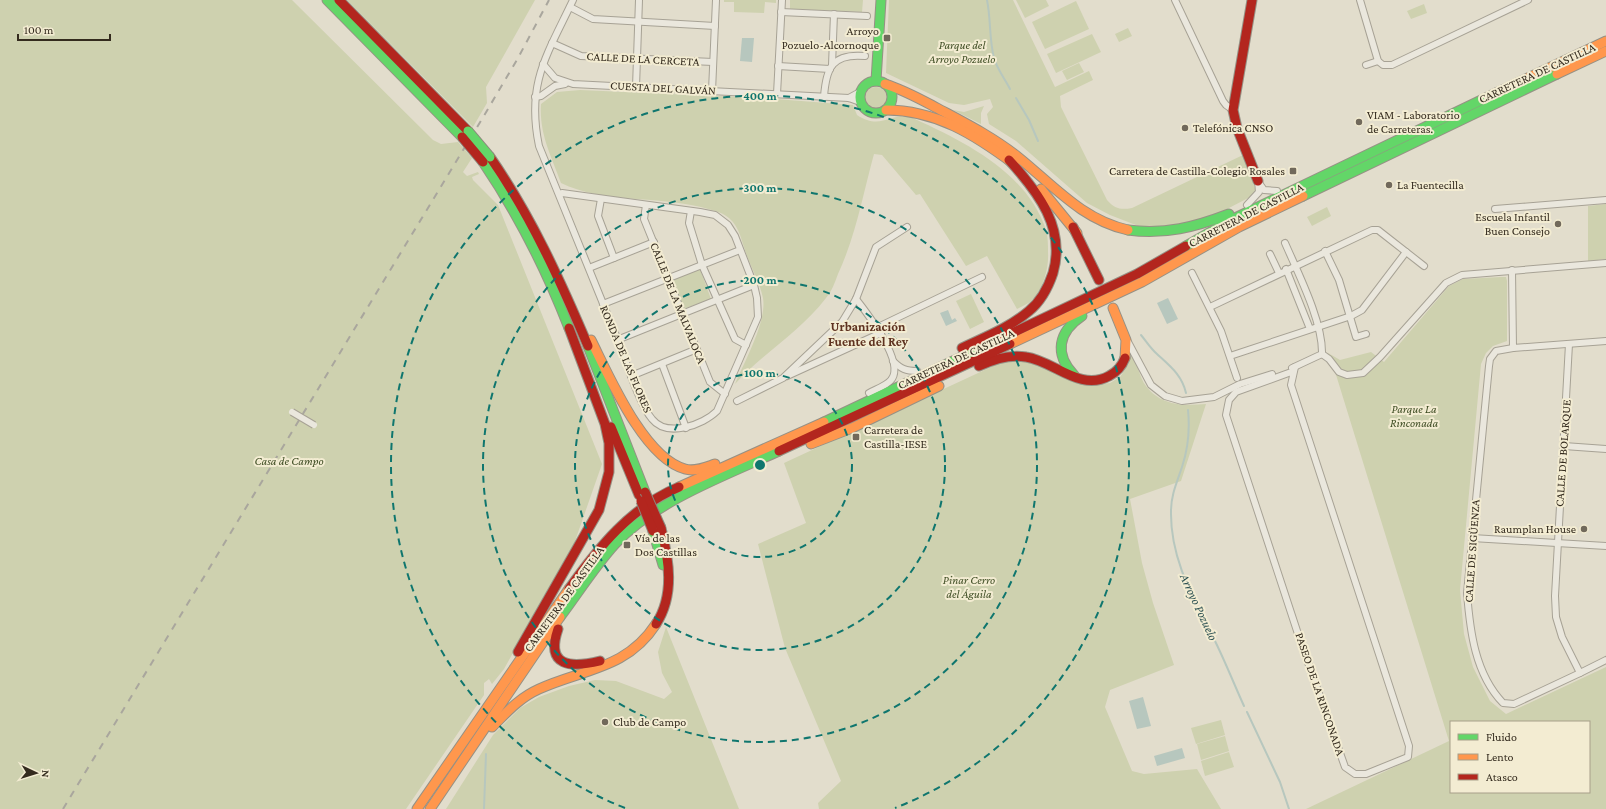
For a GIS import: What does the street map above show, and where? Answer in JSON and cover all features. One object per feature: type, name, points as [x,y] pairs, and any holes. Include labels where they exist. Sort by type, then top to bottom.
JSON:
[{"type":"main road","points":[[327,0],[465,134]]},
{"type":"main road","points":[[339,0],[465,134],[514,193],[533,226],[569,303],[642,494]]},
{"type":"main road","points":[[876,81],[881,0]]},
{"type":"main road","points":[[1252,0],[1233,110],[1237,128],[1258,181]]},
{"type":"main road","name":"CARRETERA DE CASTILLA","points":[[417,809],[592,556],[626,521],[645,506],[676,488],[778,443],[1137,274],[1235,218],[1483,98],[1606,41]]},
{"type":"main road","name":"CARRETERA DE CASTILLA","points":[[430,809],[543,643],[602,560],[616,543],[649,515],[699,487],[903,395],[1208,250],[1308,199],[1375,162],[1606,51]]},
{"type":"main road","points":[[1077,233],[1039,187],[1009,160],[974,136],[936,118],[907,110],[886,110],[872,114],[864,110],[860,102],[860,92],[867,84],[876,81],[904,91],[973,125],[1018,156],[1071,202],[1090,215],[1112,226],[1139,231],[1165,232],[1188,228],[1229,214]]},
{"type":"main road","points":[[885,84],[889,88],[892,97],[892,102],[886,110]]},
{"type":"main road","points":[[958,350],[1133,269],[1246,205],[1448,110],[1483,98]]},
{"type":"main road","points":[[1018,156],[1044,183],[1077,233],[1099,280]]},
{"type":"main road","points":[[439,796],[492,726],[516,702],[539,689],[619,660],[629,654],[650,635],[662,612],[668,594],[669,557],[526,230],[486,159]]},
{"type":"main road","points":[[839,413],[869,393],[1011,324],[1025,315],[1040,300],[1054,272],[1057,249],[1056,234],[1049,213],[1038,194],[1009,160]]},
{"type":"main road","points":[[1079,379],[1067,370],[1061,358],[1060,342],[1063,334],[1074,320],[1115,300],[1142,282]]},
{"type":"main road","points":[[569,303],[581,321],[617,391],[643,433],[666,461],[677,467],[685,470],[709,466],[804,430]]},
{"type":"main road","points":[[731,473],[840,433],[980,366],[1004,357],[1032,358],[1079,379],[1091,382],[1102,381],[1117,372],[1126,355],[1126,338],[1113,308]]},
{"type":"main road","points":[[467,736],[479,713],[509,667],[589,529],[599,510],[608,487],[610,452],[608,434],[576,344]]},
{"type":"main road","points":[[602,560],[593,580],[558,629],[552,643],[553,651],[557,658],[576,666],[590,664],[615,654],[636,640],[652,622],[658,610],[664,576],[657,529]]},
{"type":"street","points":[[560,194],[539,146],[534,120],[535,97],[538,78],[543,64],[573,0]]},
{"type":"street","points":[[636,87],[639,0]]},
{"type":"street","points":[[712,91],[716,0]]},
{"type":"street","points":[[777,94],[782,0]]},
{"type":"street","points":[[1175,0],[1223,101],[1233,110]]},
{"type":"street","points":[[1360,0],[1378,61],[1383,65],[1392,65],[1528,0]]},
{"type":"street","points":[[570,7],[593,19],[715,26]]},
{"type":"street","points":[[781,12],[867,16]]},
{"type":"street","points":[[831,67],[834,14]]},
{"type":"street","name":"CALLE DE LA CERCETA","points":[[552,43],[581,56],[713,62]]},
{"type":"street","points":[[824,97],[825,78],[831,67],[841,57],[852,55],[864,56]]},
{"type":"street","points":[[1366,65],[1378,61]]},
{"type":"street","name":"CUESTA DEL GALVÁN","points":[[543,64],[555,78],[573,84]]},
{"type":"street","points":[[778,66],[831,67]]},
{"type":"street","name":"CUESTA DEL GALVÁN","points":[[535,97],[541,96],[555,86],[573,84],[849,98],[860,102]]},
{"type":"street","points":[[849,98],[860,92]]},
{"type":"street","points":[[1258,181],[1264,190],[1277,191]]},
{"type":"street","points":[[1246,205],[1259,192],[1258,181]]},
{"type":"street","name":"RONDA DE LAS FLORES","points":[[562,193],[601,199],[715,215],[728,225],[735,236],[754,285],[757,298],[758,317],[725,394],[717,411],[711,418],[686,428],[675,429],[660,426],[652,419],[631,376],[560,194],[562,193]]},
{"type":"street","points":[[601,199],[598,216],[614,258]]},
{"type":"street","points":[[1495,209],[1606,200]]},
{"type":"street","name":"CALLE DE LA MALVALOCA","points":[[646,205],[644,219],[710,382],[725,394]]},
{"type":"street","points":[[690,211],[689,223],[702,264],[717,300],[735,339],[746,345]]},
{"type":"street","points":[[783,378],[842,322],[856,299],[876,246],[907,227]]},
{"type":"street","points":[[1210,307],[1294,265],[1372,230],[1378,230],[1424,266]]},
{"type":"street","points":[[589,268],[654,242]]},
{"type":"street","points":[[1285,243],[1318,326],[1322,343],[1322,354],[1329,359],[1339,372],[1347,375],[1363,373],[1380,357],[1446,283],[1462,275],[1606,263]]},
{"type":"street","points":[[603,304],[740,250]]},
{"type":"street","points":[[1325,251],[1339,280],[1351,316],[1356,337],[1366,334]]},
{"type":"street","points":[[1230,356],[1351,316],[1362,310],[1406,252]]},
{"type":"street","points":[[1270,254],[1279,273]]},
{"type":"street","points":[[1286,269],[1310,329]]},
{"type":"street","points":[[1512,270],[1513,348]]},
{"type":"street","points":[[1192,273],[1221,331],[1237,378]]},
{"type":"street","points":[[737,401],[982,277]]},
{"type":"street","points":[[617,340],[754,285]]},
{"type":"street","points":[[856,299],[879,330],[893,361],[894,372],[891,380],[869,393]]},
{"type":"street","points":[[1126,338],[1151,385],[1165,396],[1182,401],[1214,397],[1240,384],[1294,369]]},
{"type":"street","name":"CALLE DE SIGÜENZA","points":[[1580,673],[1514,704],[1503,703],[1496,696],[1477,657],[1469,625],[1467,593],[1490,359],[1496,351],[1513,348],[1606,341]]},
{"type":"street","name":"CALLE DE BOLARQUE","points":[[1569,344],[1555,596],[1556,617],[1562,637],[1580,673]]},
{"type":"street","points":[[631,376],[697,349]]},
{"type":"street","name":"PASEO DE LA RINCONADA","points":[[1294,369],[1291,385],[1410,746],[1408,757],[1366,774],[1355,774],[1345,767],[1300,640],[1226,415],[1229,400],[1236,392],[1294,369],[1322,354]]},
{"type":"street","points":[[893,361],[900,368],[906,371],[917,371]]},
{"type":"street","points":[[662,364],[686,428]]},
{"type":"street","points":[[290,411],[314,425]]},
{"type":"street","points":[[1564,446],[1606,449]]},
{"type":"street","points":[[1472,538],[1606,546]]},
{"type":"street","points":[[1580,673],[1606,660]]},
{"type":"green space","name":"Casa de Campo","points":[[0,0],[292,0],[433,140],[441,144],[458,142],[472,158],[463,172],[467,176],[478,172],[479,174],[472,177],[473,180],[498,205],[602,464],[574,544],[504,669],[492,684],[489,679],[484,683],[484,695],[406,809],[0,809]]},
{"type":"green space","points":[[347,0],[535,0],[486,87],[487,103],[473,127]]},
{"type":"green space","points":[[724,0],[776,0],[776,3],[765,2],[764,13],[734,12],[734,2],[724,2]]},
{"type":"green space","points":[[790,0],[863,0],[862,12],[790,9]]},
{"type":"green space","name":"Parque del Arroyo Pozuelo","points":[[889,0],[1013,0],[1055,87],[1089,71],[1093,80],[1060,96],[1061,107],[1107,200],[1116,207],[1121,209],[1132,208],[1243,155],[1256,191],[1252,196],[1202,222],[1181,227],[1141,227],[1110,215],[1087,203],[1016,141],[989,124],[987,114],[993,107],[990,99],[964,105],[949,103],[886,73]]},
{"type":"green space","points":[[1016,0],[1046,0],[1049,6],[1025,18]]},
{"type":"green space","points":[[1076,1],[1089,29],[1045,49],[1032,22]]},
{"type":"green space","points":[[1424,4],[1427,13],[1411,19],[1407,11]]},
{"type":"green space","points":[[1128,28],[1132,36],[1119,42],[1115,34]]},
{"type":"green space","points":[[1092,34],[1101,52],[1056,73],[1047,54]]},
{"type":"green space","points":[[1079,63],[1084,72],[1067,80],[1062,71]]},
{"type":"green space","points":[[876,87],[884,90],[887,98],[884,106],[876,109],[868,106],[865,98],[868,90]]},
{"type":"green space","points":[[580,90],[761,98],[853,105],[857,115],[866,120],[881,121],[901,117],[915,119],[955,138],[993,162],[1010,176],[1025,192],[1037,210],[1047,233],[1048,264],[1043,283],[1040,290],[1032,300],[1017,309],[987,256],[966,266],[920,194],[916,195],[882,155],[874,154],[850,244],[830,292],[805,321],[757,362],[735,384],[754,342],[762,318],[763,308],[763,298],[760,287],[736,226],[726,216],[719,212],[701,207],[666,201],[594,194],[561,183],[544,135],[541,104],[557,92]]},
{"type":"green space","points":[[984,106],[981,113],[981,124],[953,110],[964,112]]},
{"type":"green space","points":[[1606,204],[1606,259],[1588,261],[1588,206]]},
{"type":"green space","points":[[1327,207],[1331,216],[1312,226],[1307,217]]},
{"type":"green space","points":[[700,269],[711,299],[683,309],[672,280]]},
{"type":"green space","name":"Parque La Rinconada","points":[[1506,277],[1507,281],[1507,341],[1493,346],[1486,353],[1481,364],[1460,590],[1464,634],[1473,667],[1490,701],[1506,714],[1606,667],[1606,809],[1306,809],[1449,741],[1333,365],[1324,359],[1328,353],[1340,360],[1371,352],[1384,362],[1449,286],[1463,279]]},
{"type":"green space","points":[[971,294],[984,322],[970,329],[956,301]]},
{"type":"green space","name":"Pinar Cerro del Águila","points":[[1131,354],[1146,386],[1159,398],[1173,403],[1189,405],[1206,404],[1181,481],[1130,499],[1142,563],[1153,603],[1174,665],[1110,690],[1105,707],[1132,771],[1144,774],[1197,769],[1221,809],[819,809],[818,803],[841,781],[785,648],[758,544],[806,523],[784,463],[1004,361],[1021,359],[1037,363],[1087,386],[1110,383],[1120,377],[1128,365]]},
{"type":"green space","name":"Club de Campo","points":[[666,627],[739,809],[446,809],[493,735],[520,708],[539,697],[569,686],[595,680],[616,681],[664,699],[672,692],[662,673],[658,652]]},
{"type":"green space","points":[[1221,720],[1225,735],[1196,744],[1191,728]]},
{"type":"green space","points":[[1225,736],[1229,751],[1201,760],[1197,744]]},
{"type":"green space","points":[[1229,752],[1234,767],[1205,776],[1201,761]]},
{"type":"shaded area","points":[[742,38],[754,38],[752,62],[740,61]]},
{"type":"shaded area","points":[[1168,298],[1178,319],[1167,324],[1157,303]]},
{"type":"shaded area","points":[[948,310],[952,320],[955,318],[957,321],[946,326],[940,313]]},
{"type":"shaded area","points":[[1143,697],[1151,726],[1137,729],[1129,701]]},
{"type":"shaded area","points":[[1182,748],[1185,758],[1157,766],[1154,756]]},
{"type":"waterway","name":"Arroyo Pozuelo","points":[[987,0],[991,44],[995,62],[1010,89]]},
{"type":"waterway","name":"Arroyo Pozuelo","points":[[1016,98],[1029,120],[1038,141]]},
{"type":"waterway","name":"Arroyo Pozuelo","points":[[1141,335],[1182,381],[1186,393]]},
{"type":"waterway","name":"Arroyo Pozuelo","points":[[1188,410],[1189,432],[1187,446],[1171,505],[1174,546],[1191,594],[1218,647],[1244,706]]},
{"type":"waterway","name":"Arroyo Pozuelo","points":[[1247,712],[1280,782],[1289,809]]},
{"type":"waterway","points":[[484,809],[486,754]]},
{"type":"railway","points":[[63,809],[485,114],[518,58],[549,0]]},
{"type":"traffic: fast","points":[[327,0],[462,137]]},
{"type":"traffic: fast","points":[[876,81],[881,0]]},
{"type":"traffic: fast","points":[[1303,196],[1557,74]]},
{"type":"traffic: fast","points":[[873,81],[879,81],[888,85],[892,97],[888,109],[879,113],[873,113],[864,109],[860,100],[860,94],[864,85],[873,81]]},
{"type":"traffic: fast","points":[[1186,246],[1235,218],[1496,93]]},
{"type":"traffic: fast","points":[[468,131],[490,157]]},
{"type":"traffic: fast","points":[[483,162],[520,222],[531,243],[569,328]]},
{"type":"traffic: fast","points":[[1128,230],[1167,231],[1180,229],[1204,223],[1229,214]]},
{"type":"traffic: fast","points":[[1074,375],[1063,359],[1061,351],[1064,336],[1068,329],[1082,316]]},
{"type":"traffic: fast","points":[[824,422],[989,344]]},
{"type":"traffic: fast","points":[[588,346],[645,492]]},
{"type":"traffic: fast","points":[[560,617],[608,552],[631,529],[670,502],[692,490],[779,451]]},
{"type":"traffic: fast","points":[[653,531],[663,565]]},
{"type":"traffic: slow","points":[[1496,93],[1606,41]]},
{"type":"traffic: slow","points":[[1557,74],[1606,51]]},
{"type":"traffic: slow","points":[[885,84],[918,98],[989,137],[1018,157],[1082,210],[1112,225],[1128,230]]},
{"type":"traffic: slow","points":[[886,110],[922,114],[938,119],[970,134],[1014,164]]},
{"type":"traffic: slow","points":[[1041,189],[1077,233]]},
{"type":"traffic: slow","points":[[1010,344],[1142,282],[1239,227],[1303,196]]},
{"type":"traffic: slow","points":[[1113,308],[1126,340],[1125,358]]},
{"type":"traffic: slow","points":[[591,340],[629,414],[642,433],[656,449],[670,462],[685,469],[697,470],[715,464]]},
{"type":"traffic: slow","points":[[811,444],[852,428],[939,386]]},
{"type":"traffic: slow","points":[[679,487],[824,422]]},
{"type":"traffic: slow","points":[[417,809],[569,589]]},
{"type":"traffic: slow","points":[[430,809],[560,617]]},
{"type":"traffic: slow","points":[[492,727],[525,697],[539,689],[555,682],[588,672],[618,659],[632,650],[644,639],[656,624]]},
{"type":"traffic: jam","points":[[339,0],[468,131]]},
{"type":"traffic: jam","points":[[1252,0],[1233,110],[1237,128],[1258,181]]},
{"type":"traffic: jam","points":[[462,137],[483,162]]},
{"type":"traffic: jam","points":[[490,157],[505,179],[532,225],[567,297],[588,346]]},
{"type":"traffic: jam","points":[[962,348],[1005,327],[1029,311],[1043,294],[1053,273],[1056,257],[1056,241],[1047,212],[1030,185],[1009,160]]},
{"type":"traffic: jam","points":[[1073,227],[1099,280]]},
{"type":"traffic: jam","points":[[989,344],[1137,274],[1186,246]]},
{"type":"traffic: jam","points":[[518,652],[599,510],[609,472],[609,443],[605,424],[569,328]]},
{"type":"traffic: jam","points":[[779,451],[1010,344]]},
{"type":"traffic: jam","points":[[979,366],[1002,358],[1020,356],[1047,364],[1077,378],[1098,380],[1117,371],[1125,358]]},
{"type":"traffic: jam","points":[[611,427],[639,495]]},
{"type":"traffic: jam","points":[[569,589],[604,544],[631,517],[662,495],[679,487]]},
{"type":"traffic: jam","points":[[645,492],[661,528]]},
{"type":"traffic: jam","points":[[641,501],[653,531]]},
{"type":"traffic: jam","points":[[656,624],[666,601],[669,577],[661,528]]},
{"type":"traffic: jam","points":[[558,629],[555,642],[555,651],[558,658],[563,662],[579,664],[600,661]]},
{"type":"place","name":"Arroyo Pozuelo-Alcornoque","points":[[887,38]]},
{"type":"place","name":"VIAM - Laboratorio de Carreteras.","points":[[1359,122]]},
{"type":"place","name":"Telefónica CNSO","points":[[1185,128]]},
{"type":"place","name":"Carretera de Castilla-Colegio Rosales","points":[[1293,171]]},
{"type":"place","name":"La Fuentecilla","points":[[1389,185]]},
{"type":"place","name":"Escuela Infantil Buen Consejo","points":[[1558,224]]},
{"type":"place","name":"Carretera de Castilla-IESE","points":[[856,437]]},
{"type":"place","name":"Raumplan House","points":[[1584,529]]},
{"type":"place","name":"Vía de las Dos Castillas","points":[[627,545]]},
{"type":"place","name":"Club de Campo","points":[[605,722]]},
{"type":"district","name":"Urbanización Fuente del Rey","points":[[868,334]]}]
